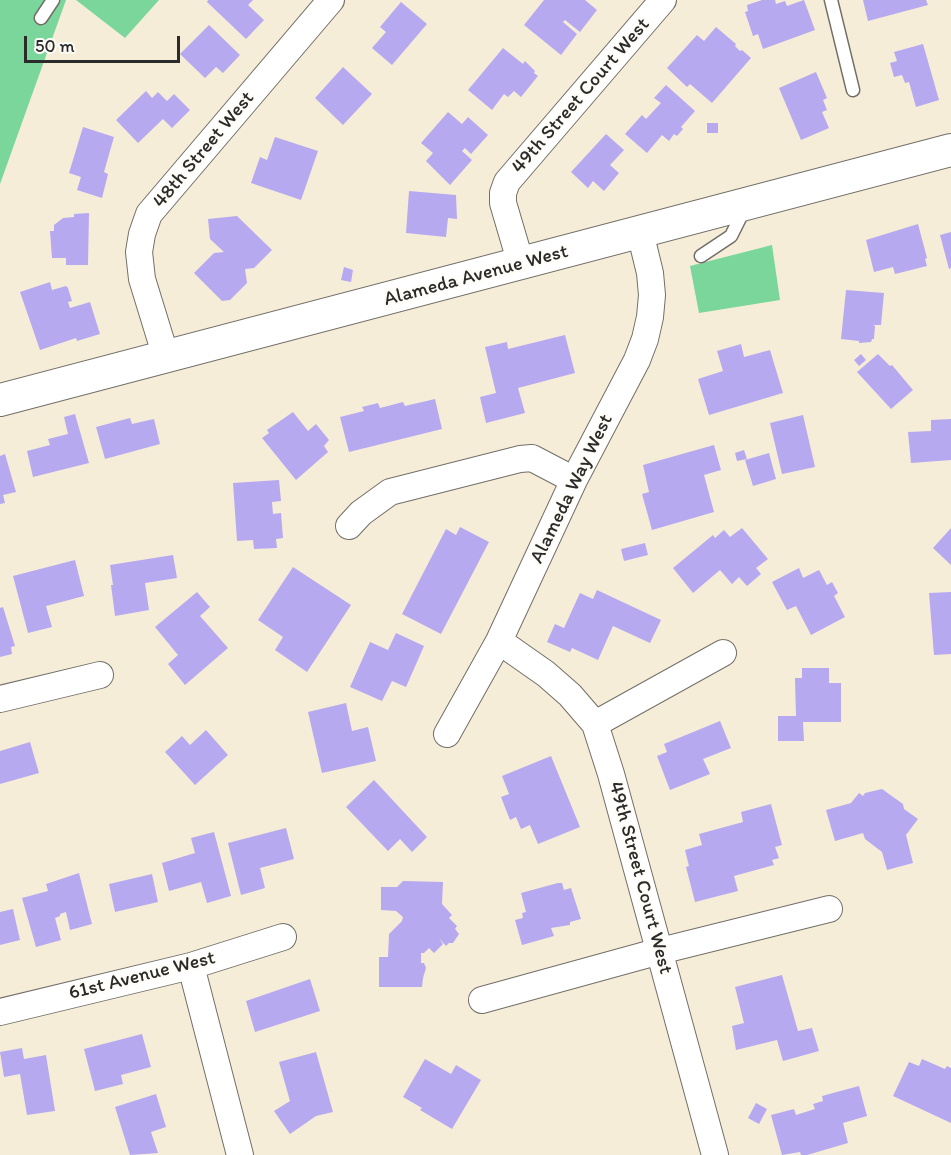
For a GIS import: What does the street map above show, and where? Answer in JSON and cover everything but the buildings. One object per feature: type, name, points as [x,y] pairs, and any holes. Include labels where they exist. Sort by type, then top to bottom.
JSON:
[{"type":"street","name":"48th Street West","points":[[166,357],[142,279],[140,252],[142,234],[149,214],[331,0]]},
{"type":"street","name":"49th Street Court West","points":[[521,264],[503,203],[503,193],[507,182],[663,0]]},
{"type":"street","name":"Alameda Avenue West","points":[[0,400],[951,150]]},
{"type":"street","name":"Alameda Way West","points":[[447,734],[499,641],[574,480],[637,360],[645,339],[652,295],[650,273],[640,232]]},
{"type":"street","points":[[349,526],[390,492],[519,459],[532,458],[574,480]]},
{"type":"street","name":"49th Street Court West","points":[[499,641],[562,688],[595,724],[611,774],[715,1155]]},
{"type":"street","points":[[595,724],[723,653]]},
{"type":"street","points":[[0,699],[100,675]]},
{"type":"street","points":[[482,1000],[660,951],[829,909]]},
{"type":"street","name":"61st Avenue West","points":[[0,1012],[190,966],[283,937]]},
{"type":"street","points":[[190,966],[240,1155]]},
{"type":"lane","points":[[41,18],[53,0]]},
{"type":"lane","points":[[831,0],[853,90]]},
{"type":"lane","points":[[701,256],[731,236],[747,204]]},
{"type":"green space","points":[[0,0],[66,0],[0,184]]},
{"type":"green space","points":[[76,0],[159,0],[125,38]]},
{"type":"green space","points":[[772,245],[780,300],[699,313],[690,266]]}]
